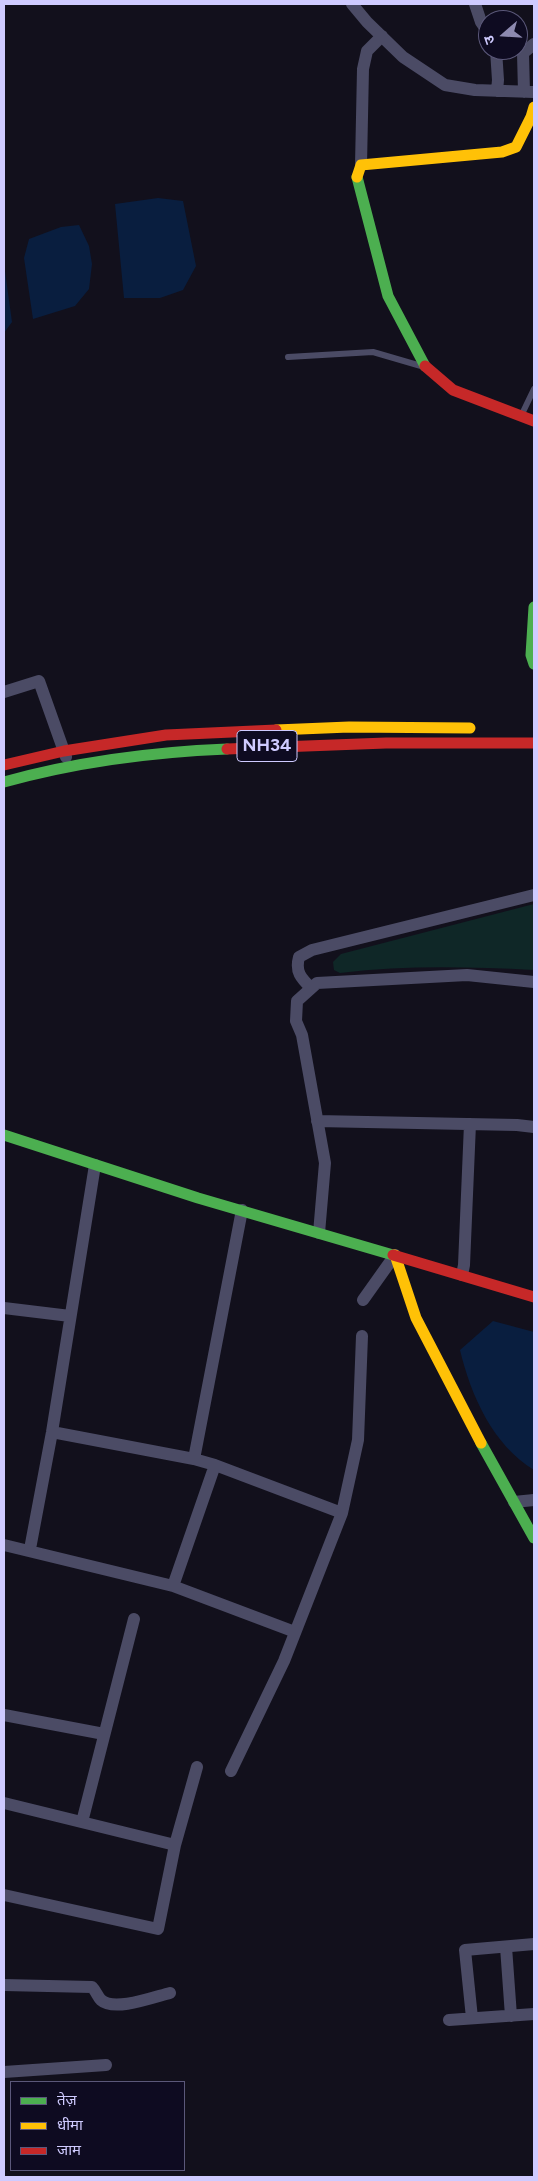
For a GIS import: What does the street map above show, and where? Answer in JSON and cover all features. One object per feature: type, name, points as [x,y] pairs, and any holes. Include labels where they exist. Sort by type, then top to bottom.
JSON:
[{"type":"main road","points":[[534,107],[534,113],[521,133],[516,147],[502,152],[361,164],[357,178],[388,296],[426,368],[453,390],[534,421]]},
{"type":"main road","points":[[534,607],[531,655],[534,664]]},
{"type":"main road","name":"NH34","points":[[4,765],[64,751],[166,735],[349,727],[484,728]]},
{"type":"main road","name":"NH34","points":[[4,782],[69,766],[168,751],[386,743],[534,743]]},
{"type":"main road","points":[[4,1135],[242,1210],[534,1297]]},
{"type":"main road","points":[[394,1255],[416,1318],[465,1414],[534,1538]]},
{"type":"street","points":[[352,4],[403,58],[444,85],[475,90],[529,92],[524,53],[534,44]]},
{"type":"street","points":[[361,164],[363,69],[367,51],[382,36]]},
{"type":"street","points":[[496,60],[497,91]]},
{"type":"street","points":[[4,692],[39,681],[69,766]]},
{"type":"street","points":[[311,988],[300,978],[296,966],[299,957],[312,950],[534,895]]},
{"type":"street","points":[[319,1233],[325,1163],[302,1035],[296,1021],[297,1001],[317,983],[467,976],[534,982]]},
{"type":"street","points":[[318,1121],[517,1125],[534,1128]]},
{"type":"street","points":[[462,1276],[470,1124]]},
{"type":"street","points":[[30,1550],[52,1432],[95,1165]]},
{"type":"street","points":[[194,1459],[242,1210]]},
{"type":"street","points":[[363,1300],[394,1255]]},
{"type":"street","points":[[4,1308],[70,1316]]},
{"type":"street","points":[[231,1771],[284,1661],[342,1513],[358,1440],[362,1336]]},
{"type":"street","points":[[52,1432],[194,1459],[215,1465],[342,1513]]},
{"type":"street","points":[[173,1586],[215,1465]]},
{"type":"street","points":[[514,1502],[534,1500]]},
{"type":"street","points":[[4,1545],[173,1586],[295,1632]]},
{"type":"street","points":[[82,1822],[134,1619]]},
{"type":"street","points":[[4,1715],[104,1734]]},
{"type":"street","points":[[4,1896],[158,1929],[175,1845],[197,1767]]},
{"type":"street","points":[[4,1803],[175,1845]]},
{"type":"street","points":[[472,2018],[466,1950],[534,1944]]},
{"type":"street","points":[[506,1947],[511,2016]]},
{"type":"street","points":[[4,1985],[92,1988],[101,2000],[108,2004],[119,2006],[170,1993]]},
{"type":"street","points":[[449,2020],[534,2014]]},
{"type":"street","points":[[4,2072],[106,2065]]},
{"type":"lane","points":[[288,357],[373,352],[426,368]]},
{"type":"lane","points":[[521,416],[534,389]]},
{"type":"green space","points":[[534,904],[534,970],[413,968],[340,973],[334,970],[333,962],[341,954]]},
{"type":"water","points":[[158,198],[183,201],[196,266],[183,290],[160,298],[124,298],[115,204]]},
{"type":"water","points":[[79,225],[89,246],[92,264],[89,289],[75,306],[33,319],[24,258],[29,239],[61,227]]},
{"type":"water","points":[[4,264],[12,322],[4,333]]},
{"type":"water","points":[[493,1321],[534,1332],[534,1470],[520,1460],[495,1433],[477,1402],[460,1350]]},
{"type":"traffic: fast","points":[[357,177],[388,296],[425,366]]},
{"type":"traffic: fast","points":[[534,607],[531,655],[534,664]]},
{"type":"traffic: fast","points":[[4,782],[114,759],[142,755],[227,749]]},
{"type":"traffic: fast","points":[[4,1135],[198,1198],[393,1255]]},
{"type":"traffic: fast","points":[[481,1443],[534,1538]]},
{"type":"traffic: slow","points":[[357,177],[361,165],[502,152],[516,147],[534,107]]},
{"type":"traffic: slow","points":[[276,730],[349,727],[470,728]]},
{"type":"traffic: slow","points":[[395,1255],[416,1318],[481,1443]]},
{"type":"traffic: jam","points":[[425,366],[453,390],[534,421]]},
{"type":"traffic: jam","points":[[4,765],[64,751],[166,735],[276,730]]},
{"type":"traffic: jam","points":[[227,749],[386,743],[534,743]]},
{"type":"traffic: jam","points":[[393,1255],[534,1297]]}]
